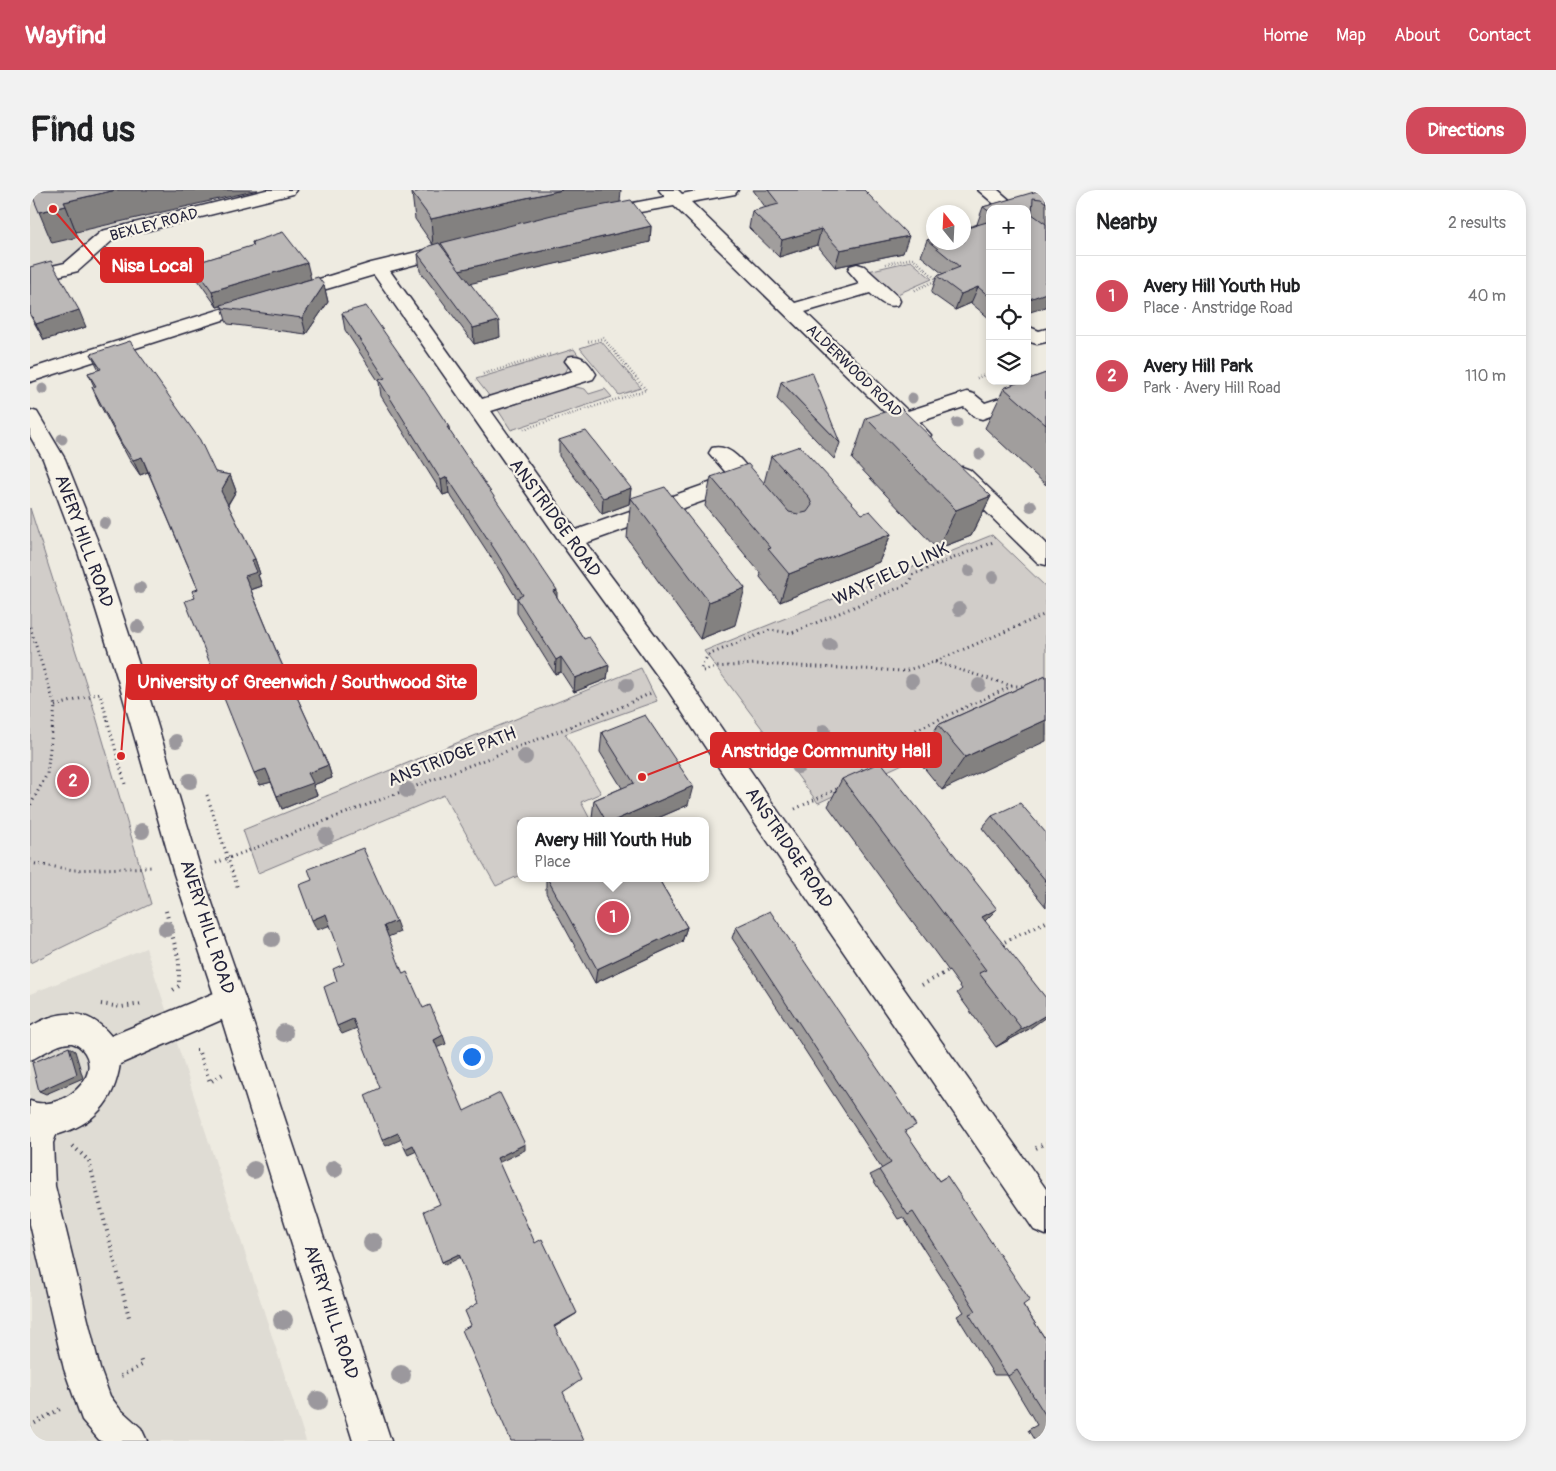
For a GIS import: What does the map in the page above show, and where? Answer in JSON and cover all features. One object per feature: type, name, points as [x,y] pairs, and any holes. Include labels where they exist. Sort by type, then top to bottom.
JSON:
[{"type":"street","name":"BEXLEY ROAD","points":[[30,277],[71,266],[108,235],[287,190]]},
{"type":"street","points":[[583,218],[672,195],[729,190]]},
{"type":"street","points":[[987,190],[1006,205]]},
{"type":"street","name":"ALDERWOOD ROAD","points":[[672,195],[1046,556]]},
{"type":"street","points":[[30,376],[208,317],[378,267],[469,244]]},
{"type":"street","name":"ANSTRIDGE ROAD","points":[[378,267],[571,540],[676,682],[770,822],[1046,1218]]},
{"type":"street","points":[[857,270],[891,301]]},
{"type":"street","name":"ALDERWOOD ROAD","points":[[792,310],[873,286]]},
{"type":"street","points":[[1031,334],[1037,338],[1046,335]]},
{"type":"street","points":[[477,408],[586,374]]},
{"type":"street","points":[[904,420],[967,399],[982,412],[1018,399]]},
{"type":"street","name":"AVERY HILL ROAD","points":[[30,417],[54,459],[90,552],[131,680],[188,874],[231,1000],[372,1441]]},
{"type":"street","points":[[571,540],[749,485],[720,453]]},
{"type":"street","points":[[104,1055],[231,1000]]},
{"type":"street","points":[[30,1045],[38,1038],[52,1031],[66,1028],[80,1030],[91,1035],[100,1043],[104,1055],[105,1070],[100,1085],[90,1099],[77,1111],[47,1126],[36,1143],[38,1186],[82,1369],[95,1407],[106,1421],[128,1441]]},
{"type":"path","name":"WAYFIELD LINK","points":[[698,673],[708,655],[770,630],[792,633],[908,584],[912,575],[1020,531]]},
{"type":"path","points":[[716,667],[755,664],[904,671],[934,662],[1046,614]]},
{"type":"path","points":[[30,627],[55,706],[47,774],[30,806]]},
{"type":"path","points":[[934,662],[1012,686],[1029,686]]},
{"type":"path","points":[[858,778],[872,750],[1012,686]]},
{"type":"path","name":"ANSTRIDGE PATH","points":[[213,865],[246,850],[619,708],[659,690]]},
{"type":"path","points":[[55,706],[100,693],[125,784]]},
{"type":"path","points":[[770,822],[840,787]]},
{"type":"path","points":[[207,795],[238,889]]},
{"type":"path","points":[[30,863],[74,870],[152,866]]},
{"type":"path","points":[[163,996],[179,986],[179,961],[166,911]]},
{"type":"path","points":[[999,945],[1046,922]]},
{"type":"path","points":[[894,1000],[955,968]]},
{"type":"path","points":[[97,1004],[121,1007],[146,1003]]},
{"type":"path","points":[[189,1049],[198,1050],[210,1082],[225,1073]]},
{"type":"path","points":[[47,1126],[89,1161],[130,1321]]},
{"type":"path","points":[[118,1378],[142,1365],[140,1358]]},
{"type":"path","points":[[30,1426],[64,1407],[67,1414]]},
{"type":"shaded area","points":[[51,190],[294,190],[107,233],[71,267],[30,277],[30,196]]},
{"type":"shaded area","points":[[911,261],[932,279],[893,296],[864,272]]},
{"type":"shaded area","points":[[601,341],[641,388],[619,395],[580,348]]},
{"type":"shaded area","points":[[574,349],[579,356],[564,361],[568,367],[564,376],[490,397],[476,379]]},
{"type":"shaded area","points":[[571,386],[585,389],[589,394],[605,389],[612,397],[511,430],[498,410]]},
{"type":"shaded area","points":[[30,508],[90,696],[151,904],[30,963]]},
{"type":"shaded area","points":[[992,535],[1046,587],[1046,736],[1022,709],[818,803],[704,651]]},
{"type":"shaded area","points":[[641,668],[657,701],[565,734],[601,793],[581,802],[589,817],[517,817],[517,876],[496,886],[444,795],[258,873],[243,830]]},
{"type":"shaded area","points":[[146,948],[306,1441],[30,1441],[30,994]]},
{"type":"building","points":[[30,190],[116,190],[64,202],[66,206],[39,212]]},
{"type":"building","points":[[425,190],[562,190],[431,219],[412,193]]},
{"type":"building","points":[[768,190],[864,190],[909,236],[840,250],[821,229],[782,240],[752,211],[779,204]]},
{"type":"building","points":[[1046,190],[1046,203],[1041,199],[1033,198],[1032,214],[1046,224],[1046,281],[1044,282],[1046,283],[1046,293],[1031,299],[1031,205],[990,205]]},
{"type":"building","points":[[631,200],[651,226],[459,270],[441,243],[552,215]]},
{"type":"building","points":[[986,222],[986,294],[978,287],[961,294],[937,276],[960,267],[939,250],[971,250],[971,227]]},
{"type":"building","points":[[283,232],[307,263],[212,291],[193,264],[254,245],[252,242]]},
{"type":"building","points":[[439,243],[499,321],[473,328],[418,254],[429,246]]},
{"type":"building","points":[[51,261],[79,310],[36,324],[30,313],[30,267]]},
{"type":"building","points":[[318,277],[324,285],[302,318],[223,308],[221,305]]},
{"type":"building","points":[[366,306],[419,382],[449,427],[447,427],[557,590],[553,591],[584,639],[589,637],[609,665],[575,678],[561,657],[556,660],[517,598],[523,595],[447,477],[441,480],[379,380],[385,378],[342,313]]},
{"type":"building","points":[[130,341],[200,440],[215,472],[230,475],[221,491],[255,559],[252,560],[257,572],[245,576],[280,660],[328,765],[308,773],[313,783],[277,796],[266,769],[254,773],[185,601],[195,598],[192,591],[198,589],[142,457],[133,460],[122,444],[92,387],[96,386],[88,373],[101,369],[91,354]]},
{"type":"building","points":[[812,372],[840,443],[781,382]]},
{"type":"building","points":[[1046,373],[1046,425],[1004,388],[1012,385],[1031,385],[1031,379]]},
{"type":"building","points":[[900,407],[991,496],[956,510],[866,418]]},
{"type":"building","points":[[586,431],[631,488],[603,498],[559,440]]},
{"type":"building","points":[[800,446],[862,514],[870,511],[891,534],[789,574],[768,549],[771,548],[711,477],[748,464],[789,512],[798,514],[807,512],[812,505],[809,497],[771,456]]},
{"type":"building","points":[[665,487],[745,588],[709,602],[631,498]]},
{"type":"building","points":[[1046,676],[1046,720],[965,757],[938,725]]},
{"type":"building","points":[[645,715],[693,786],[622,817],[604,817],[594,800],[634,783],[602,732]]},
{"type":"building","points":[[881,762],[997,909],[982,917],[1046,998],[1046,1015],[1022,1029],[979,973],[986,970],[842,779]]},
{"type":"building","points":[[1020,803],[1046,833],[1046,881],[992,816]]},
{"type":"building","points":[[363,848],[396,921],[384,926],[403,974],[407,972],[423,1008],[430,1005],[443,1035],[434,1040],[464,1111],[500,1093],[525,1144],[497,1158],[535,1243],[542,1239],[577,1313],[554,1326],[581,1380],[563,1392],[584,1441],[511,1441],[462,1330],[471,1325],[465,1311],[478,1303],[459,1254],[442,1262],[424,1211],[440,1204],[413,1145],[405,1149],[398,1133],[382,1140],[365,1095],[380,1088],[353,1019],[337,1026],[324,987],[337,981],[333,969],[344,964],[326,914],[312,920],[299,885],[312,880],[308,869]]},
{"type":"building","points":[[549,882],[660,882],[687,927],[597,969]]},
{"type":"building","points":[[770,911],[916,1125],[905,1131],[939,1181],[947,1176],[1030,1300],[1023,1305],[1046,1340],[1046,1416],[1017,1370],[1008,1376],[969,1314],[976,1311],[913,1212],[908,1215],[879,1170],[891,1163],[736,927]]},
{"type":"building","points":[[69,1047],[77,1074],[39,1091],[32,1063]]},
{"type":"place","name":"Nisa Local","points":[[53,209]]},
{"type":"place","name":"University of Greenwich / Southwood Site","points":[[121,756]]},
{"type":"place","name":"Anstridge Community Hall","points":[[642,777]]},
{"type":"place","name":"Avery Hill Park","points":[[73,781]]},
{"type":"place","name":"Avery Hill Youth Hub","points":[[613,917]]}]
